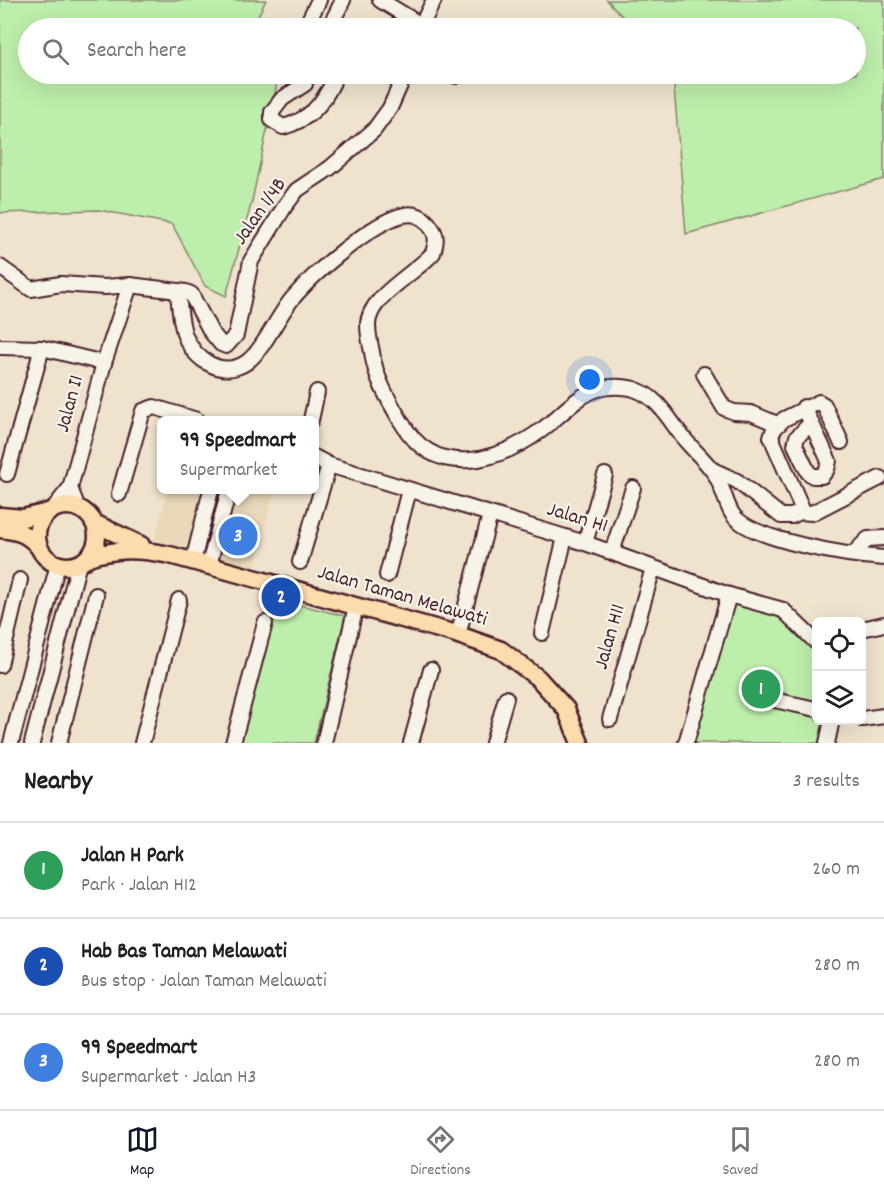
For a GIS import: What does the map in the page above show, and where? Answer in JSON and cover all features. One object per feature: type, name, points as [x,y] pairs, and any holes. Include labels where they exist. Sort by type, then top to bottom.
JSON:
[{"type":"main road","points":[[0,516],[23,518],[60,506],[78,508],[94,523],[96,541],[83,560],[58,564],[46,557],[39,547],[21,531],[0,529]]},
{"type":"main road","points":[[39,547],[37,534],[40,522],[50,511]]},
{"type":"main road","name":"Jalan Taman Melawati","points":[[94,523],[126,540],[170,555]]},
{"type":"main road","name":"Jalan Taman Melawati","points":[[83,560],[112,551],[138,549],[170,555],[458,635],[501,650],[538,678],[566,709],[580,743]]},
{"type":"street","points":[[380,0],[407,18]]},
{"type":"street","points":[[425,18],[434,0]]},
{"type":"street","points":[[310,18],[318,2],[340,6]]},
{"type":"street","points":[[305,84],[282,99],[272,112],[272,120],[283,127],[311,115],[318,108],[332,84]]},
{"type":"street","name":"Jalan 1/4B","points":[[178,291],[191,294],[221,344],[226,346],[232,342],[236,335],[251,261],[271,227],[297,190],[330,168],[374,130],[390,108],[401,84]]},
{"type":"street","points":[[0,267],[31,290],[61,284],[105,287],[130,285],[178,291],[180,317],[186,337],[196,354],[210,365],[226,370],[238,366],[258,351],[272,326],[292,299],[324,266],[390,220],[405,214],[415,214],[427,220],[435,232],[436,242],[433,253],[378,302],[368,324],[373,361],[380,383],[410,436],[445,459],[470,460],[491,457],[532,436],[598,389],[634,390],[652,399],[664,410],[682,436],[713,470],[734,515],[747,527],[810,547],[884,558]]},
{"type":"street","points":[[104,363],[130,285]]},
{"type":"street","name":"Jalan I1","points":[[0,347],[42,348],[104,363],[70,488],[50,511]]},
{"type":"street","points":[[7,474],[42,348]]},
{"type":"street","points":[[704,374],[723,408],[734,412],[751,413],[777,424]]},
{"type":"street","points":[[312,416],[317,392]]},
{"type":"street","points":[[800,512],[801,506],[796,493],[772,443],[771,436],[777,424],[804,407],[819,402],[824,405],[841,442]]},
{"type":"street","points":[[119,494],[143,411],[154,407],[184,416]]},
{"type":"street","points":[[804,407],[811,423]]},
{"type":"street","name":"Jalan H1","points":[[319,459],[329,465],[585,543],[729,595],[783,610],[812,638]]},
{"type":"street","points":[[300,562],[329,465]]},
{"type":"street","points":[[713,470],[737,481],[781,516],[792,516],[800,512],[812,513],[879,478]]},
{"type":"street","points":[[585,543],[604,475]]},
{"type":"street","points":[[70,488],[78,508]]},
{"type":"street","points":[[612,552],[633,488]]},
{"type":"street","points":[[387,575],[409,490]]},
{"type":"street","points":[[201,563],[209,494]]},
{"type":"street","points":[[201,563],[227,494]]},
{"type":"street","points":[[458,635],[490,515]]},
{"type":"street","points":[[542,633],[565,537]]},
{"type":"street","points":[[853,554],[868,539],[884,538]]},
{"type":"street","points":[[32,743],[83,560]]},
{"type":"street","points":[[12,743],[58,564]]},
{"type":"street","name":"Jalan H11","points":[[610,719],[653,568]]},
{"type":"street","points":[[0,664],[20,580]]},
{"type":"street","points":[[58,743],[96,595]]},
{"type":"street","points":[[686,743],[729,595]]},
{"type":"street","points":[[142,743],[178,600]]},
{"type":"street","points":[[324,743],[356,606]]},
{"type":"street","points":[[233,743],[265,623]]},
{"type":"street","points":[[866,628],[884,624]]},
{"type":"street","points":[[411,743],[432,670]]},
{"type":"street","points":[[751,695],[812,708]]},
{"type":"street","points":[[493,743],[506,698]]},
{"type":"street","points":[[866,718],[884,716]]},
{"type":"street","points":[[826,743],[834,725]]},
{"type":"shaded area","points":[[167,494],[273,494],[254,568],[154,540]]},
{"type":"green space","points":[[0,0],[266,0],[257,18],[18,18],[18,84],[277,84],[252,201],[226,296],[205,286],[172,224],[99,210],[0,213]]},
{"type":"green space","points":[[607,0],[884,0],[884,179],[686,234],[674,84],[866,84],[866,18],[624,18]]},
{"type":"green space","points":[[733,598],[771,611],[794,624],[812,646],[812,725],[824,725],[818,743],[691,743]]},
{"type":"green space","points":[[276,599],[345,616],[314,743],[240,743]]},
{"type":"place","name":"99 Speedmart","points":[[238,536]]},
{"type":"place","name":"Hab Bas Taman Melawati","points":[[281,597]]},
{"type":"place","name":"Jalan H Park","points":[[761,689]]}]
